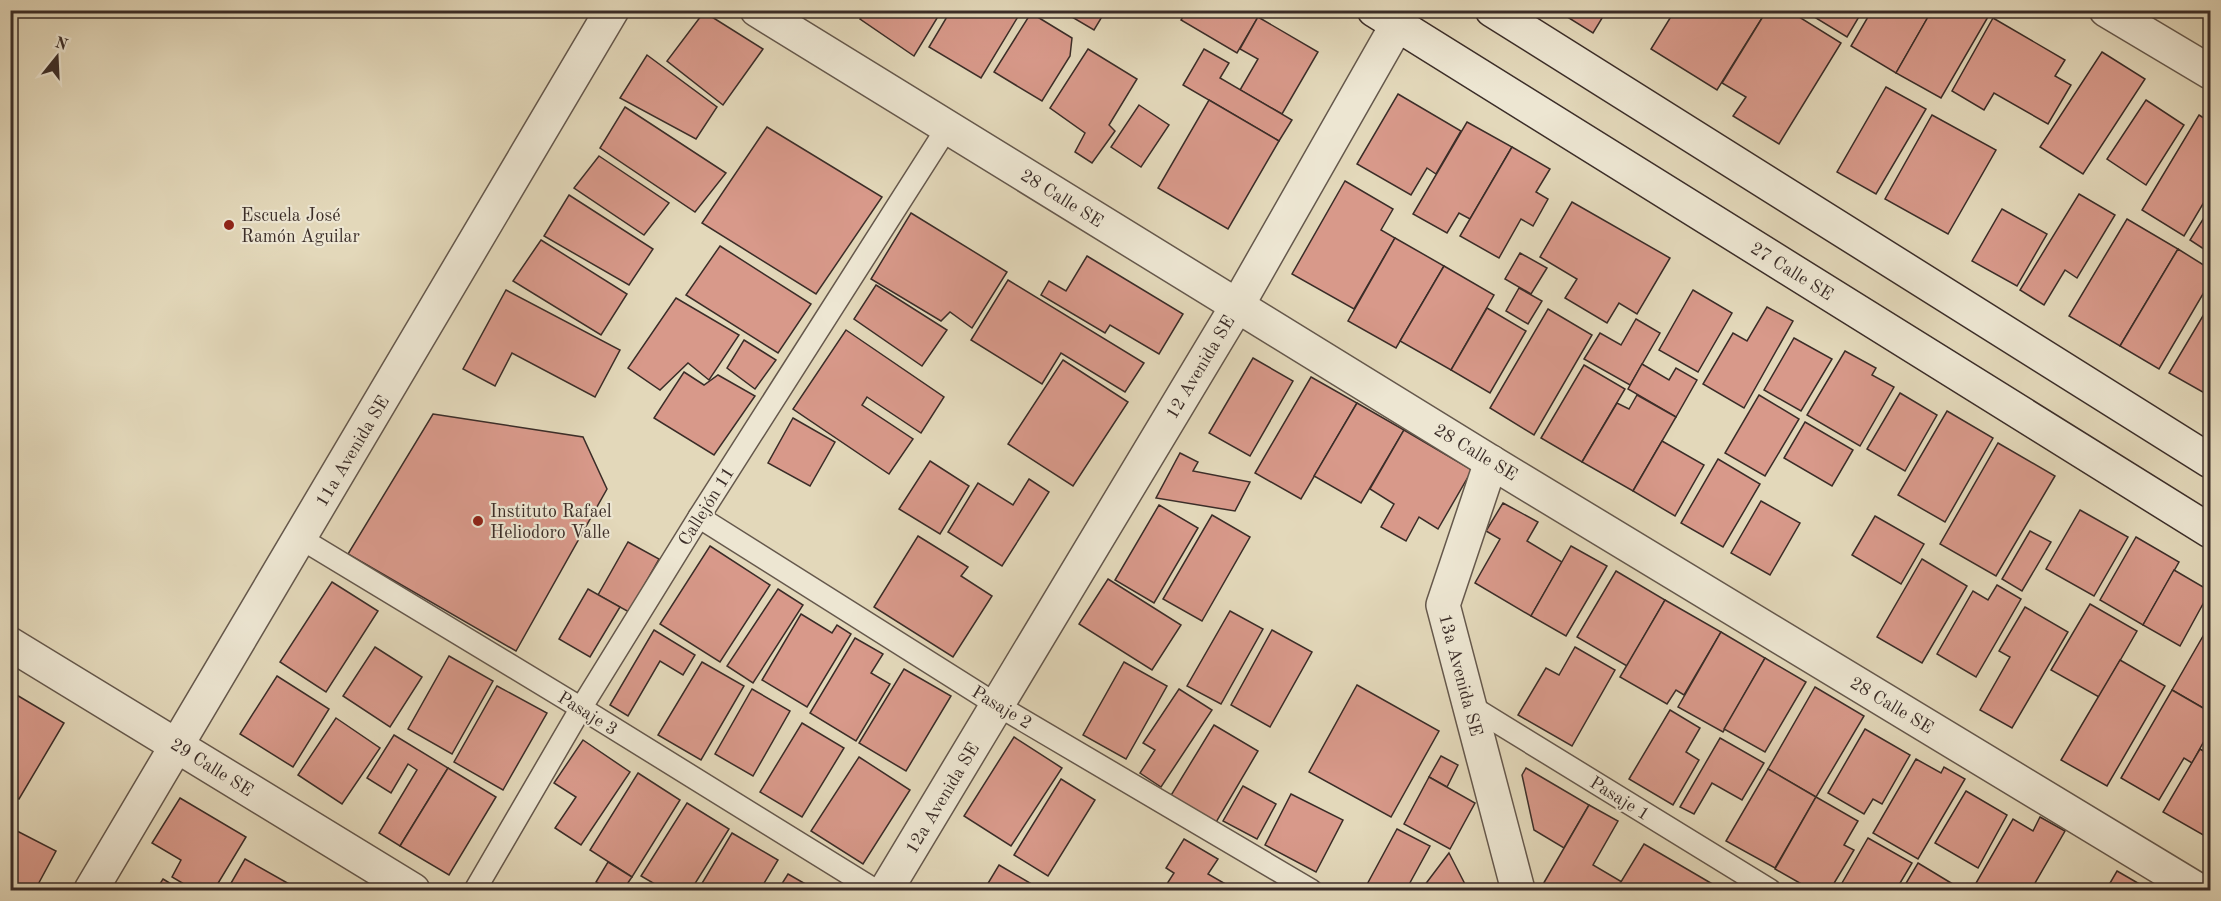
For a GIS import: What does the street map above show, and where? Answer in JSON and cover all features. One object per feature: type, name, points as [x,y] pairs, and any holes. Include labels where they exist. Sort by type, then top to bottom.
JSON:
[{"type":"street","name":"11a Avenida SE","points":[[91,891],[612,10]]},
{"type":"street","name":"28 Calle SE","points":[[757,10],[1491,462],[2198,891]]},
{"type":"street","points":[[1492,10],[2211,461]]},
{"type":"street","points":[[2106,10],[2211,72]]},
{"type":"street","name":"12 Avenida SE","points":[[998,705],[1237,306],[1385,18]]},
{"type":"street","name":"27 Calle SE","points":[[1385,18],[2211,531]]},
{"type":"street","name":"13a Avenida SE","points":[[1491,462],[1443,605],[1518,891]]},
{"type":"street","name":"29 Calle SE","points":[[10,644],[413,891]]},
{"type":"street","name":"12a Avenida SE","points":[[886,891],[998,705]]},
{"type":"lane","name":"Callejón 11","points":[[475,891],[581,708],[699,517],[947,128]]},
{"type":"lane","name":"Pasaje 2","points":[[699,517],[998,705],[1311,891]]},
{"type":"lane","name":"Pasaje 3","points":[[300,538],[581,708],[875,891]]},
{"type":"lane","name":"Pasaje 1","points":[[1469,705],[1770,891]]},
{"type":"building","points":[[866,10],[942,10],[914,56],[860,19]]},
{"type":"building","points":[[951,10],[1022,10],[981,78],[929,47]]},
{"type":"building","points":[[1060,10],[1106,10],[1094,30]]},
{"type":"building","points":[[1187,10],[1246,10],[1258,17],[1237,53],[1181,20]]},
{"type":"building","points":[[1556,10],[1607,10],[1593,33]]},
{"type":"building","points":[[1675,10],[1767,10],[1717,90],[1651,49]]},
{"type":"building","points":[[1767,10],[1788,10],[1841,43],[1779,144],[1733,116],[1746,97],[1722,83]]},
{"type":"building","points":[[1814,10],[1863,10],[1847,37],[1811,15]]},
{"type":"building","points":[[1872,10],[1932,10],[1896,73],[1851,46]]},
{"type":"building","points":[[1932,10],[1992,10],[1941,98],[1896,73]]},
{"type":"building","points":[[704,12],[763,49],[723,105],[667,61]]},
{"type":"building","points":[[1031,13],[1072,38],[1070,56],[1042,101],[994,72]]},
{"type":"building","points":[[1258,17],[1318,52],[1282,114],[1240,90],[1258,59],[1240,49]]},
{"type":"building","points":[[1993,18],[2065,60],[2055,76],[2071,85],[2048,124],[1994,93],[1984,110],[1952,91]]},
{"type":"building","points":[[1088,49],[1137,79],[1109,125],[1115,131],[1092,163],[1075,152],[1085,133],[1050,108]]},
{"type":"building","points":[[1204,49],[1229,63],[1220,78],[1292,120],[1279,141],[1183,85]]},
{"type":"building","points":[[2102,52],[2145,79],[2083,174],[2040,147]]},
{"type":"building","points":[[647,55],[717,107],[696,139],[620,98]]},
{"type":"building","points":[[1886,87],[1926,109],[1876,194],[1837,172]]},
{"type":"building","points":[[1398,94],[1461,131],[1436,174],[1427,168],[1411,195],[1357,164]]},
{"type":"building","points":[[1209,100],[1279,141],[1228,229],[1158,188]]},
{"type":"building","points":[[2146,100],[2184,125],[2146,185],[2107,159]]},
{"type":"building","points":[[1139,105],[1169,125],[1141,167],[1111,147]]},
{"type":"building","points":[[625,107],[726,173],[695,212],[600,148]]},
{"type":"building","points":[[1932,115],[1996,150],[1948,234],[1885,199]]},
{"type":"building","points":[[2199,115],[2210,122],[2210,192],[2184,236],[2142,210]]},
{"type":"building","points":[[1467,122],[1512,147],[1470,219],[1459,213],[1447,233],[1413,214]]},
{"type":"building","points":[[767,127],[882,197],[816,294],[702,223]]},
{"type":"building","points":[[1512,147],[1550,169],[1536,192],[1548,199],[1533,226],[1521,219],[1499,258],[1460,236]]},
{"type":"building","points":[[599,156],[669,203],[644,235],[574,188]]},
{"type":"building","points":[[1345,181],[1393,209],[1381,230],[1395,238],[1354,309],[1292,274]]},
{"type":"building","points":[[2079,194],[2115,215],[2077,278],[2065,270],[2044,305],[2020,290]]},
{"type":"building","points":[[569,195],[653,249],[629,285],[544,236]]},
{"type":"building","points":[[1572,202],[1670,258],[1637,314],[1619,303],[1607,323],[1565,298],[1577,279],[1540,257]]},
{"type":"building","points":[[2210,208],[2210,253],[2190,240]]},
{"type":"building","points":[[2002,209],[2047,234],[2017,286],[1972,261]]},
{"type":"building","points":[[911,213],[1007,272],[972,328],[950,312],[941,321],[871,279]]},
{"type":"building","points":[[2127,219],[2178,249],[2120,346],[2069,316]]},
{"type":"building","points":[[1395,238],[1444,266],[1396,348],[1348,321]]},
{"type":"building","points":[[541,240],[627,294],[601,335],[513,281]]},
{"type":"building","points":[[720,246],[811,304],[778,353],[686,295]]},
{"type":"building","points":[[2178,249],[2210,269],[2210,282],[2159,369],[2120,346]]},
{"type":"building","points":[[1520,253],[1547,268],[1531,294],[1505,279]]},
{"type":"building","points":[[1087,256],[1183,314],[1159,354],[1110,325],[1105,333],[1041,295],[1049,281],[1066,291]]},
{"type":"building","points":[[1444,266],[1494,295],[1451,370],[1400,341]]},
{"type":"building","points":[[1008,280],[1144,363],[1125,392],[1061,353],[1042,384],[971,340]]},
{"type":"building","points":[[876,285],[947,330],[922,366],[854,319]]},
{"type":"building","points":[[1519,288],[1542,301],[1528,324],[1506,311]]},
{"type":"building","points":[[506,290],[620,350],[595,397],[512,353],[495,386],[463,369]]},
{"type":"building","points":[[1693,290],[1732,313],[1698,372],[1659,350]]},
{"type":"building","points":[[676,298],[739,335],[709,380],[688,363],[660,390],[628,368]]},
{"type":"building","points":[[2210,304],[2210,392],[2208,395],[2169,373]]},
{"type":"building","points":[[1767,307],[1793,321],[1744,408],[1703,384],[1733,333],[1747,341]]},
{"type":"building","points":[[1487,308],[1526,331],[1490,393],[1451,370]]},
{"type":"building","points":[[1548,309],[1592,335],[1534,435],[1490,408]]},
{"type":"building","points":[[1636,319],[1660,333],[1630,385],[1584,359],[1600,333],[1621,345]]},
{"type":"building","points":[[846,330],[944,397],[921,433],[867,397],[862,405],[913,439],[889,474],[793,409]]},
{"type":"building","points":[[1794,338],[1832,359],[1801,411],[1764,390]]},
{"type":"building","points":[[744,340],[776,360],[755,389],[727,368]]},
{"type":"building","points":[[1845,351],[1876,368],[1872,375],[1894,387],[1860,446],[1807,415]]},
{"type":"building","points":[[1253,358],[1293,381],[1250,456],[1209,433]]},
{"type":"building","points":[[1063,360],[1128,402],[1073,486],[1008,444]]},
{"type":"building","points":[[1642,364],[1669,380],[1676,368],[1697,380],[1676,417],[1628,389]]},
{"type":"building","points":[[1584,365],[1625,389],[1582,462],[1541,438]]},
{"type":"building","points":[[684,372],[704,385],[718,375],[755,396],[714,455],[654,418]]},
{"type":"building","points":[[1311,377],[1357,403],[1301,499],[1255,473]]},
{"type":"building","points":[[1900,393],[1937,415],[1905,471],[1867,449]]},
{"type":"building","points":[[1637,395],[1676,417],[1633,491],[1582,462],[1617,403],[1629,409]]},
{"type":"building","points":[[1759,395],[1799,419],[1765,476],[1725,453]]},
{"type":"building","points":[[1357,403],[1404,430],[1361,503],[1314,476]]},
{"type":"building","points":[[1947,411],[1993,438],[1945,522],[1898,495]]},
{"type":"building","name":"Instituto Rafael Heliodoro Valle","points":[[433,414],[583,437],[607,489],[516,651],[348,554]]},
{"type":"building","points":[[793,418],[835,442],[810,486],[768,463]]},
{"type":"building","points":[[1805,422],[1853,450],[1832,486],[1784,458]]},
{"type":"building","points":[[1404,430],[1472,470],[1438,529],[1419,517],[1406,541],[1381,527],[1394,504],[1370,489]]},
{"type":"building","points":[[1662,441],[1704,465],[1675,516],[1633,491]]},
{"type":"building","points":[[1998,443],[2055,476],[1996,576],[1940,544]]},
{"type":"building","points":[[1180,453],[1198,462],[1193,471],[1250,482],[1235,511],[1156,498]]},
{"type":"building","points":[[1718,459],[1760,484],[1723,547],[1681,523]]},
{"type":"building","points":[[930,461],[969,486],[940,534],[899,509]]},
{"type":"building","points":[[1029,479],[1049,492],[1002,566],[948,532],[978,483],[1013,505]]},
{"type":"building","points":[[1761,501],[1800,523],[1770,575],[1731,553]]},
{"type":"building","points":[[1503,503],[1538,522],[1527,541],[1562,562],[1531,616],[1475,583],[1500,539],[1486,531]]},
{"type":"building","points":[[1159,505],[1198,528],[1154,603],[1115,580]]},
{"type":"building","points":[[2080,510],[2128,537],[2094,596],[2046,569]]},
{"type":"building","points":[[1212,515],[1250,537],[1202,621],[1163,599]]},
{"type":"building","points":[[1875,516],[1924,544],[1901,584],[1852,555]]},
{"type":"building","points":[[2030,531],[2051,542],[2022,591],[2002,579]]},
{"type":"building","points":[[918,536],[968,567],[961,576],[992,596],[953,657],[874,607]]},
{"type":"building","points":[[2136,537],[2179,562],[2143,625],[2100,600]]},
{"type":"building","points":[[628,542],[659,559],[629,612],[598,595]]},
{"type":"building","points":[[710,546],[770,585],[720,662],[660,624]]},
{"type":"building","points":[[1571,546],[1607,566],[1566,636],[1531,616]]},
{"type":"building","points":[[1922,559],[1967,586],[1922,663],[1877,637]]},
{"type":"building","points":[[2174,570],[2210,591],[2180,646],[2143,625]]},
{"type":"building","points":[[1616,571],[1665,600],[1627,666],[1577,637]]},
{"type":"building","points":[[1108,579],[1181,625],[1152,670],[1079,624]]},
{"type":"building","points":[[332,582],[378,611],[326,692],[280,662]]},
{"type":"building","points":[[1997,585],[2021,599],[1976,677],[1937,654],[1973,591],[1988,600]]},
{"type":"building","points":[[588,589],[620,607],[590,657],[559,639]]},
{"type":"building","points":[[778,589],[803,605],[753,683],[727,666]]},
{"type":"building","points":[[1665,600],[1721,632],[1684,695],[1676,690],[1667,704],[1620,677]]},
{"type":"building","points":[[2090,604],[2137,631],[2099,697],[2051,670]]},
{"type":"building","points":[[2025,607],[2068,632],[2012,728],[1980,710],[2010,657],[1999,651]]},
{"type":"building","points":[[1230,611],[1263,629],[1221,704],[1187,686]]},
{"type":"building","points":[[801,614],[832,633],[837,625],[851,634],[807,707],[762,680]]},
{"type":"building","points":[[2210,624],[2210,712],[2172,690]]},
{"type":"building","points":[[654,630],[695,655],[683,675],[660,661],[628,716],[610,705]]},
{"type":"building","points":[[1272,630],[1312,652],[1270,727],[1231,705]]},
{"type":"building","points":[[1721,632],[1765,658],[1723,732],[1678,707]]},
{"type":"building","points":[[855,638],[883,654],[871,673],[890,684],[856,741],[810,713]]},
{"type":"building","points":[[375,647],[422,677],[390,727],[343,696]]},
{"type":"building","points":[[1575,647],[1615,670],[1572,746],[1518,715],[1546,668],[1559,675]]},
{"type":"building","points":[[449,656],[493,681],[452,754],[408,729]]},
{"type":"building","points":[[1765,658],[1806,682],[1765,752],[1724,729]]},
{"type":"building","points":[[2120,660],[2165,686],[2107,786],[2061,760]]},
{"type":"building","points":[[702,662],[744,686],[701,760],[658,735]]},
{"type":"building","points":[[1124,662],[1167,686],[1126,759],[1083,735]]},
{"type":"building","points":[[904,669],[951,696],[906,771],[859,743]]},
{"type":"building","points":[[277,676],[329,709],[293,767],[240,734]]},
{"type":"building","points":[[1357,685],[1439,731],[1391,817],[1309,772]]},
{"type":"building","points":[[497,686],[547,713],[503,790],[454,762]]},
{"type":"building","points":[[1815,687],[1864,716],[1816,797],[1768,769]]},
{"type":"building","points":[[752,689],[790,711],[753,776],[715,754]]},
{"type":"building","points":[[1179,689],[1212,710],[1161,787],[1140,773],[1155,750],[1143,743]]},
{"type":"building","points":[[2172,690],[2210,712],[2210,730],[2192,763],[2184,758],[2159,800],[2121,778]]},
{"type":"building","points":[[15,694],[64,723],[19,799],[10,795],[10,702]]},
{"type":"building","points":[[1670,710],[1700,728],[1686,752],[1699,760],[1673,805],[1629,779]]},
{"type":"building","points":[[336,718],[380,748],[342,804],[298,775]]},
{"type":"building","points":[[802,723],[844,748],[802,817],[760,792]]},
{"type":"building","points":[[1214,725],[1258,751],[1215,824],[1170,797]]},
{"type":"building","points":[[1865,729],[1910,755],[1882,804],[1873,799],[1864,814],[1828,793]]},
{"type":"building","points":[[394,735],[448,768],[400,846],[379,833],[417,770],[408,764],[391,793],[367,778]]},
{"type":"building","points":[[1014,737],[1062,768],[1011,846],[964,816]]},
{"type":"building","points":[[1720,738],[1764,763],[1742,800],[1712,783],[1694,814],[1680,807]]},
{"type":"building","points":[[583,740],[630,772],[581,845],[555,828],[576,797],[554,783]]},
{"type":"building","points":[[2200,749],[2210,755],[2210,826],[2205,836],[2163,812]]},
{"type":"building","points":[[1441,756],[1458,765],[1447,787],[1429,777]]},
{"type":"building","points":[[859,757],[910,790],[863,864],[811,831]]},
{"type":"building","points":[[1916,759],[1941,773],[1944,767],[1965,779],[1918,859],[1873,833]]},
{"type":"building","points":[[448,768],[496,797],[449,875],[400,846]]},
{"type":"building","points":[[1526,768],[1589,805],[1564,848],[1534,830],[1522,775]]},
{"type":"building","points":[[1768,769],[1816,797],[1775,868],[1726,841]]},
{"type":"building","points":[[638,773],[680,800],[632,877],[590,850]]},
{"type":"building","points":[[1429,777],[1475,803],[1450,849],[1404,824]]},
{"type":"building","points":[[1061,779],[1095,800],[1048,876],[1014,855]]},
{"type":"building","points":[[1243,786],[1276,804],[1257,839],[1223,821]]},
{"type":"building","points":[[1966,791],[2007,815],[1978,868],[1935,843]]},
{"type":"building","points":[[1291,794],[1343,820],[1316,872],[1265,845]]},
{"type":"building","points":[[1816,797],[1858,821],[1844,845],[1854,850],[1830,890],[1812,890],[1775,869]]},
{"type":"building","points":[[180,798],[246,837],[214,890],[194,890],[172,877],[181,860],[152,843]]},
{"type":"building","points":[[687,803],[729,829],[691,890],[665,890],[641,876]]},
{"type":"building","points":[[1589,805],[1618,821],[1593,865],[1622,882],[1616,890],[1551,890],[1542,886]]},
{"type":"building","points":[[2040,817],[2065,831],[2031,890],[1972,890],[2013,819],[2033,831]]},
{"type":"building","points":[[1397,829],[1430,846],[1406,890],[1364,890]]},
{"type":"building","points":[[17,831],[56,851],[35,890],[10,890],[10,842]]},
{"type":"building","points":[[732,833],[778,860],[760,890],[698,890]]},
{"type":"building","points":[[1868,838],[1912,863],[1896,890],[1838,890]]},
{"type":"building","points":[[1184,839],[1218,859],[1208,874],[1229,886],[1226,890],[1163,890],[1174,873],[1166,868]]},
{"type":"building","points":[[1644,844],[1721,889],[1616,890]]},
{"type":"building","points":[[1449,853],[1468,890],[1421,890]]},
{"type":"building","points":[[245,859],[298,889],[227,890]]},
{"type":"building","points":[[608,862],[632,877],[623,890],[610,890],[596,882]]},
{"type":"building","points":[[1918,863],[1961,889],[1902,890]]},
{"type":"building","points":[[999,865],[1042,890],[984,890]]},
{"type":"building","points":[[2117,871],[2150,890],[2106,890]]},
{"type":"building","points":[[788,874],[816,890],[778,890]]},
{"type":"building","points":[[163,879],[181,890],[156,890]]},
{"type":"place","name":"Escuela José Ramón Aguilar","points":[[229,225]]},
{"type":"place","name":"Instituto Rafael Heliodoro Valle","points":[[478,521]]}]
